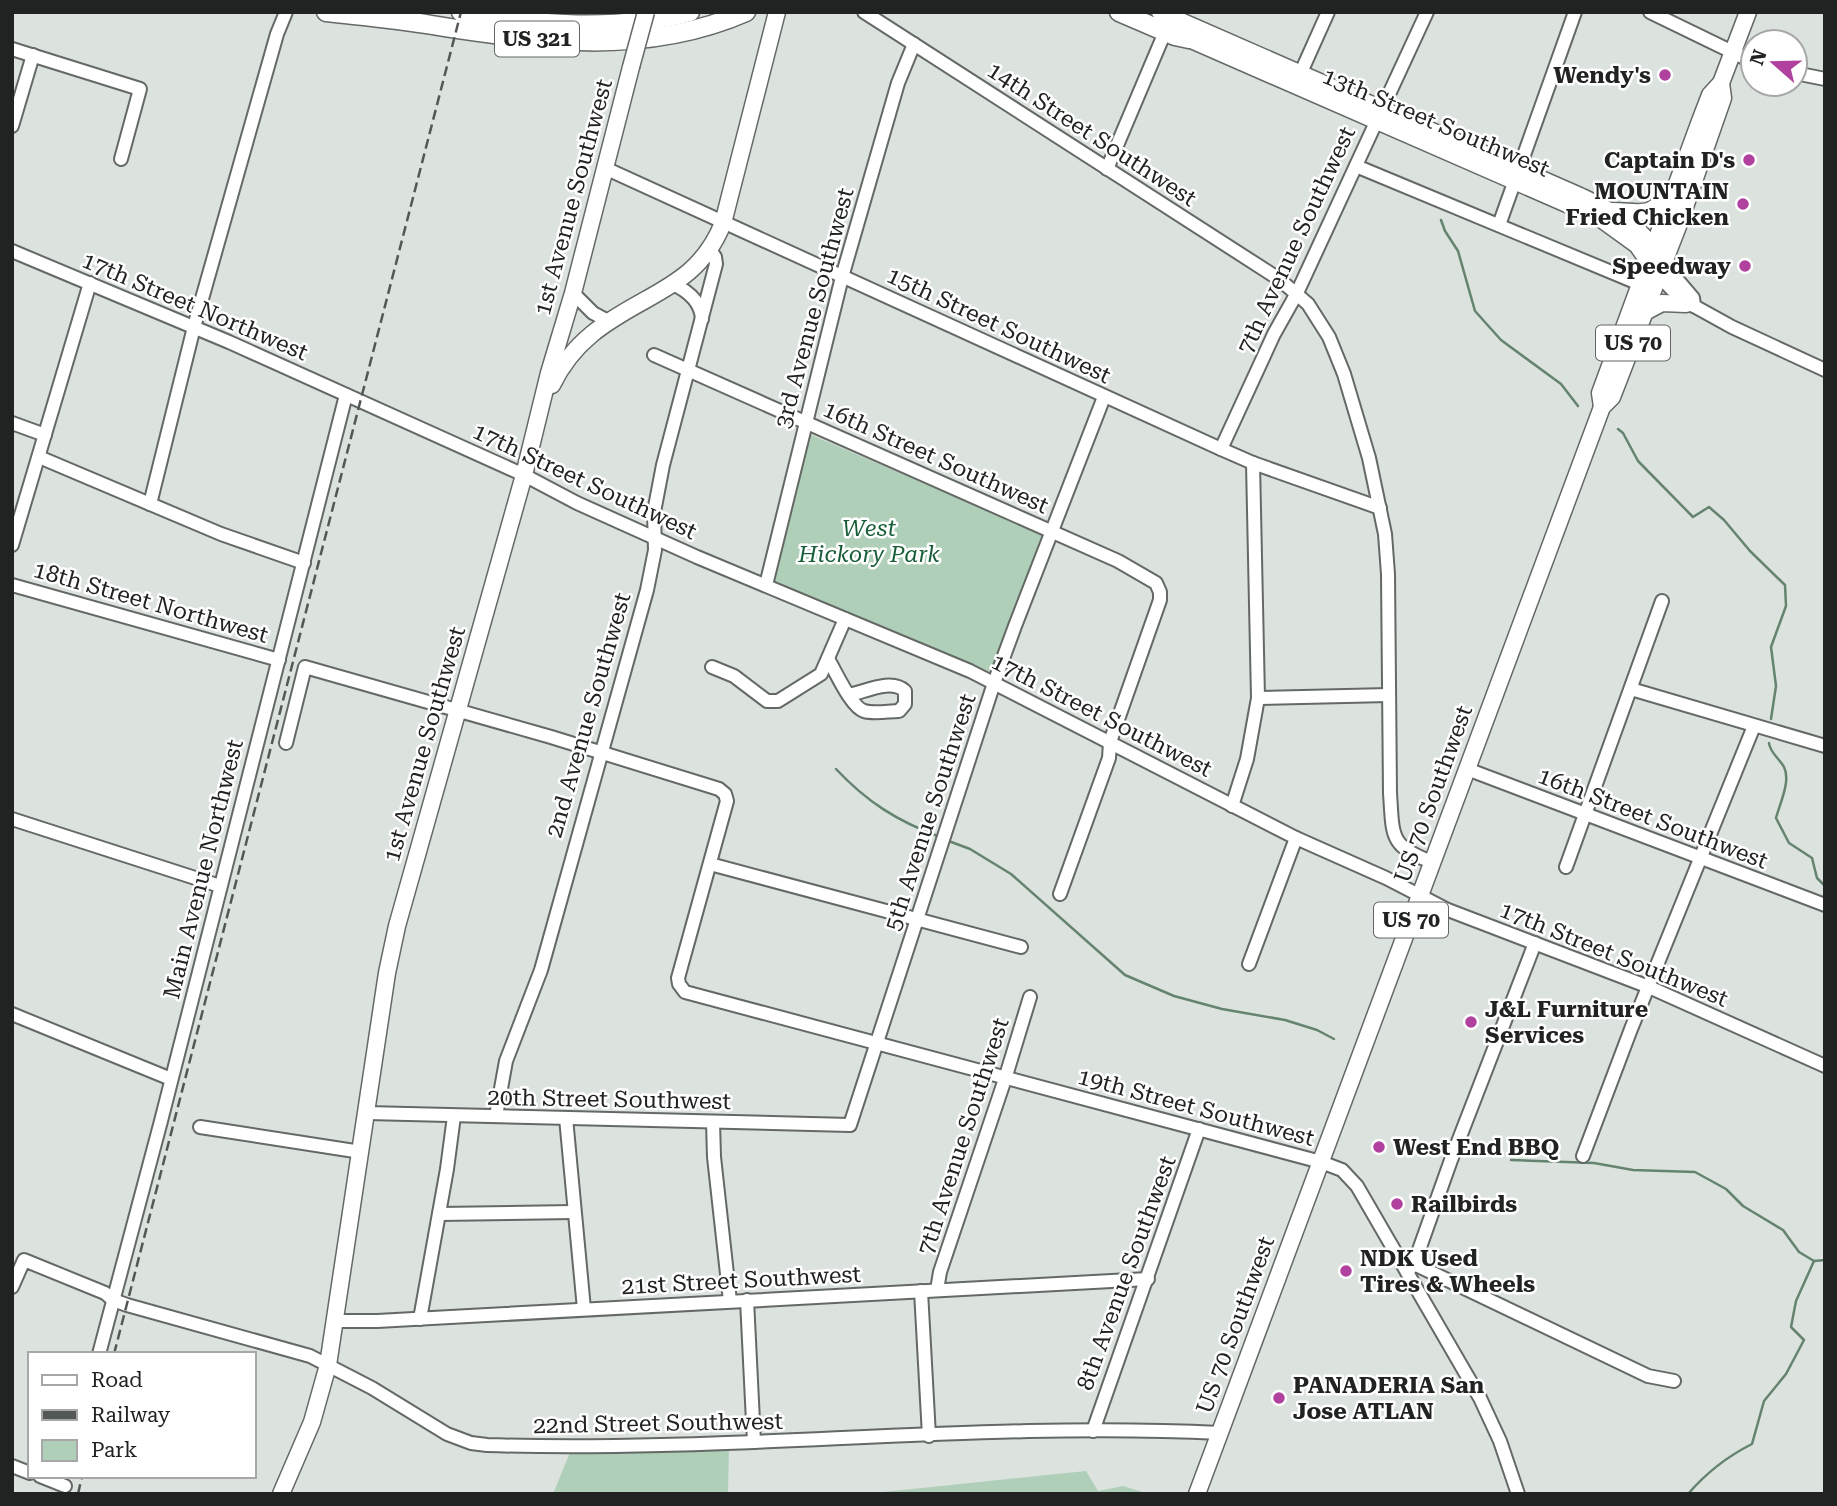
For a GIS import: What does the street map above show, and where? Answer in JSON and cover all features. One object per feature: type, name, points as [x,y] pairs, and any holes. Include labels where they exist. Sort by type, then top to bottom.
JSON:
[{"type":"highway","name":"US 321","points":[[326,12],[504,36],[577,42],[623,41],[669,35],[712,25],[746,12]]},
{"type":"highway","name":"US 321","points":[[461,12],[580,25],[627,23],[690,12]]},
{"type":"highway","points":[[1119,12],[1167,19],[1189,39]]},
{"type":"main road","name":"1st Avenue Southwest","points":[[281,1494],[307,1435],[328,1365],[337,1321],[392,946],[524,475],[555,350],[607,169],[646,12]]},
{"type":"main road","name":"2nd Avenue Southwest","points":[[538,419],[553,383],[570,355],[594,332],[687,275],[710,250],[723,223],[777,12]]},
{"type":"main road","name":"13th Street Southwest","points":[[1136,12],[1189,39],[1298,80]]},
{"type":"main road","name":"US 70 Southwest","points":[[1220,1433],[1602,407],[1612,397],[1644,312],[1656,262],[1697,130],[1710,95],[1721,83],[1748,12]]},
{"type":"main road","name":"13th Street Southwest","points":[[1167,19],[1298,80],[1517,175],[1611,211],[1637,229],[1656,262]]},
{"type":"main road","name":"US 70 Southwest","points":[[1602,407],[1600,393],[1640,284],[1656,262],[1723,98],[1721,83]]},
{"type":"main road","points":[[1611,211],[1646,212],[1661,204],[1687,140],[1697,130]]},
{"type":"main road","name":"13th Street Southwest","points":[[1517,175],[1612,225],[1656,262]]},
{"type":"main road","points":[[1644,312],[1662,303],[1690,305]]},
{"type":"main road","name":"US 70","points":[[1197,1494],[1220,1433]]},
{"type":"street","points":[[150,504],[194,327],[254,111],[286,12]]},
{"type":"street","name":"14th Street Southwest","points":[[864,12],[1297,293],[1317,314],[1340,361],[1369,458],[1385,534],[1392,830],[1398,843],[1406,851],[1432,862]]},
{"type":"street","points":[[1298,80],[1328,12]]},
{"type":"street","name":"7th Avenue Southwest","points":[[1221,449],[1274,334],[1297,293],[1427,12]]},
{"type":"street","points":[[1499,225],[1575,12]]},
{"type":"street","points":[[1650,12],[1739,55]]},
{"type":"street","points":[[1107,169],[1167,19]]},
{"type":"street","name":"3rd Avenue Southwest","points":[[766,585],[842,277],[898,83],[914,44]]},
{"type":"street","points":[[12,49],[139,89],[121,159]]},
{"type":"street","points":[[12,125],[33,55]]},
{"type":"street","points":[[1356,166],[1640,284]]},
{"type":"street","name":"15th Street Southwest","points":[[607,169],[1221,449],[1380,508]]},
{"type":"street","name":"2nd Avenue Southwest","points":[[496,1116],[506,1061],[541,970],[647,590],[656,539],[654,512],[663,465],[716,264],[710,250]]},
{"type":"street","name":"17th Street Northwest","points":[[12,251],[194,327],[360,401]]},
{"type":"street","name":"13th Street Southwest","points":[[1656,262],[1690,305],[1732,327],[1823,365]]},
{"type":"street","points":[[12,545],[90,283]]},
{"type":"street","points":[[673,284],[696,301],[701,309],[702,322]]},
{"type":"street","points":[[573,293],[593,313],[610,322]]},
{"type":"street","name":"16th Street Southwest","points":[[654,355],[895,464],[1052,531],[1149,578],[1158,587],[1160,600],[1110,742]]},
{"type":"street","name":"Main Avenue Northwest","points":[[100,1352],[346,395]]},
{"type":"street","name":"5th Avenue Southwest","points":[[850,1125],[994,683],[1104,397]]},
{"type":"street","name":"17th Street Southwest","points":[[360,401],[524,475],[656,539],[994,683],[1232,806],[1386,878],[1448,911],[1649,987],[1825,1066]]},
{"type":"street","points":[[12,423],[45,435]]},
{"type":"street","points":[[39,457],[225,535],[304,564]]},
{"type":"street","points":[[1232,806],[1247,759],[1258,698],[1254,463]]},
{"type":"street","name":"18th Street Northwest","points":[[12,585],[279,660]]},
{"type":"street","points":[[1566,867],[1662,601]]},
{"type":"street","points":[[712,667],[734,676],[761,698],[778,701],[821,674],[845,619]]},
{"type":"street","points":[[828,659],[849,695]]},
{"type":"street","points":[[286,743],[305,667],[719,789],[725,794],[727,801],[710,864],[1021,947]]},
{"type":"street","points":[[1631,689],[1825,746]]},
{"type":"street","points":[[1258,698],[1389,695]]},
{"type":"street","points":[[1583,1156],[1754,726]]},
{"type":"street","points":[[1060,894],[1109,758],[1110,742]]},
{"type":"street","name":"16th Street Southwest","points":[[1467,769],[1825,905]]},
{"type":"street","points":[[12,819],[220,886]]},
{"type":"street","points":[[1249,964],[1296,838]]},
{"type":"street","name":"19th Street Southwest","points":[[710,864],[678,978],[682,990],[1321,1162],[1342,1170],[1357,1186],[1410,1268],[1488,1415],[1518,1494]]},
{"type":"street","points":[[1535,943],[1410,1268],[1648,1376],[1674,1381]]},
{"type":"street","name":"7th Avenue Southwest","points":[[937,1290],[940,1272],[1030,997]]},
{"type":"street","points":[[12,1014],[171,1079]]},
{"type":"street","name":"20th Street Southwest","points":[[367,1113],[850,1125]]},
{"type":"street","points":[[420,1319],[454,1116]]},
{"type":"street","points":[[566,1118],[584,1310]]},
{"type":"street","points":[[713,1122],[714,1157],[730,1301]]},
{"type":"street","points":[[200,1127],[361,1152]]},
{"type":"street","name":"8th Avenue Southwest","points":[[1093,1431],[1199,1129]]},
{"type":"street","points":[[439,1214],[574,1212]]},
{"type":"street","name":"22nd Street Southwest","points":[[12,1287],[24,1260],[105,1293],[113,1300],[127,1305],[291,1349],[372,1388],[447,1434],[475,1444],[524,1446],[754,1442],[1093,1431],[1220,1433]]},
{"type":"street","name":"21st Street Southwest","points":[[337,1321],[420,1319],[1147,1279]]},
{"type":"street","points":[[921,1291],[929,1436]]},
{"type":"street","points":[[747,1300],[754,1442]]},
{"type":"street","points":[[46,1478],[65,1485]]},
{"type":"green space","name":"West Hickory Park","points":[[807,433],[1043,535],[991,672],[773,582]]},
{"type":"green space","points":[[729,1448],[728,1494],[553,1494],[571,1450]]},
{"type":"green space","points":[[1086,1471],[1098,1491],[1123,1486],[1149,1494],[864,1494]]},
{"type":"waterway","points":[[1441,220],[1458,251],[1475,311],[1501,340],[1561,384],[1578,406]]},
{"type":"waterway","points":[[1618,429],[1623,433],[1638,461],[1693,517],[1709,507],[1785,585],[1786,606],[1771,647],[1776,686],[1771,719]]},
{"type":"waterway","points":[[1769,743],[1786,773],[1786,785],[1776,818],[1789,843],[1812,858],[1817,878],[1825,886]]},
{"type":"waterway","points":[[836,769],[859,791],[884,809],[940,837]]},
{"type":"waterway","points":[[946,840],[970,849],[1011,874],[1125,975],[1174,996],[1222,1009],[1285,1020],[1317,1030],[1334,1039]]},
{"type":"waterway","points":[[1511,1160],[1594,1163],[1633,1170],[1695,1172],[1726,1189],[1743,1206],[1783,1230],[1799,1252],[1814,1261]]},
{"type":"waterway","points":[[1814,1261],[1825,1260]]},
{"type":"waterway","points":[[1688,1494],[1717,1466],[1752,1444],[1764,1401],[1786,1374],[1804,1340],[1791,1327],[1796,1301],[1814,1261]]},
{"type":"railway","points":[[115,1352],[461,12]]},
{"type":"railway","points":[[78,1494],[82,1478]]},
{"type":"place","name":"Wendy's","points":[[1665,75]]},
{"type":"place","name":"Captain D's","points":[[1749,160]]},
{"type":"place","name":"MOUNTAIN Fried Chicken","points":[[1743,204]]},
{"type":"place","name":"Speedway","points":[[1745,266]]},
{"type":"place","name":"J&L Furniture Services","points":[[1471,1022]]},
{"type":"place","name":"West End BBQ","points":[[1379,1147]]},
{"type":"place","name":"Railbirds","points":[[1397,1204]]},
{"type":"place","name":"NDK Used Tires & Wheels","points":[[1346,1271]]},
{"type":"place","name":"PANADERIA San Jose ATLAN","points":[[1279,1398]]}]
